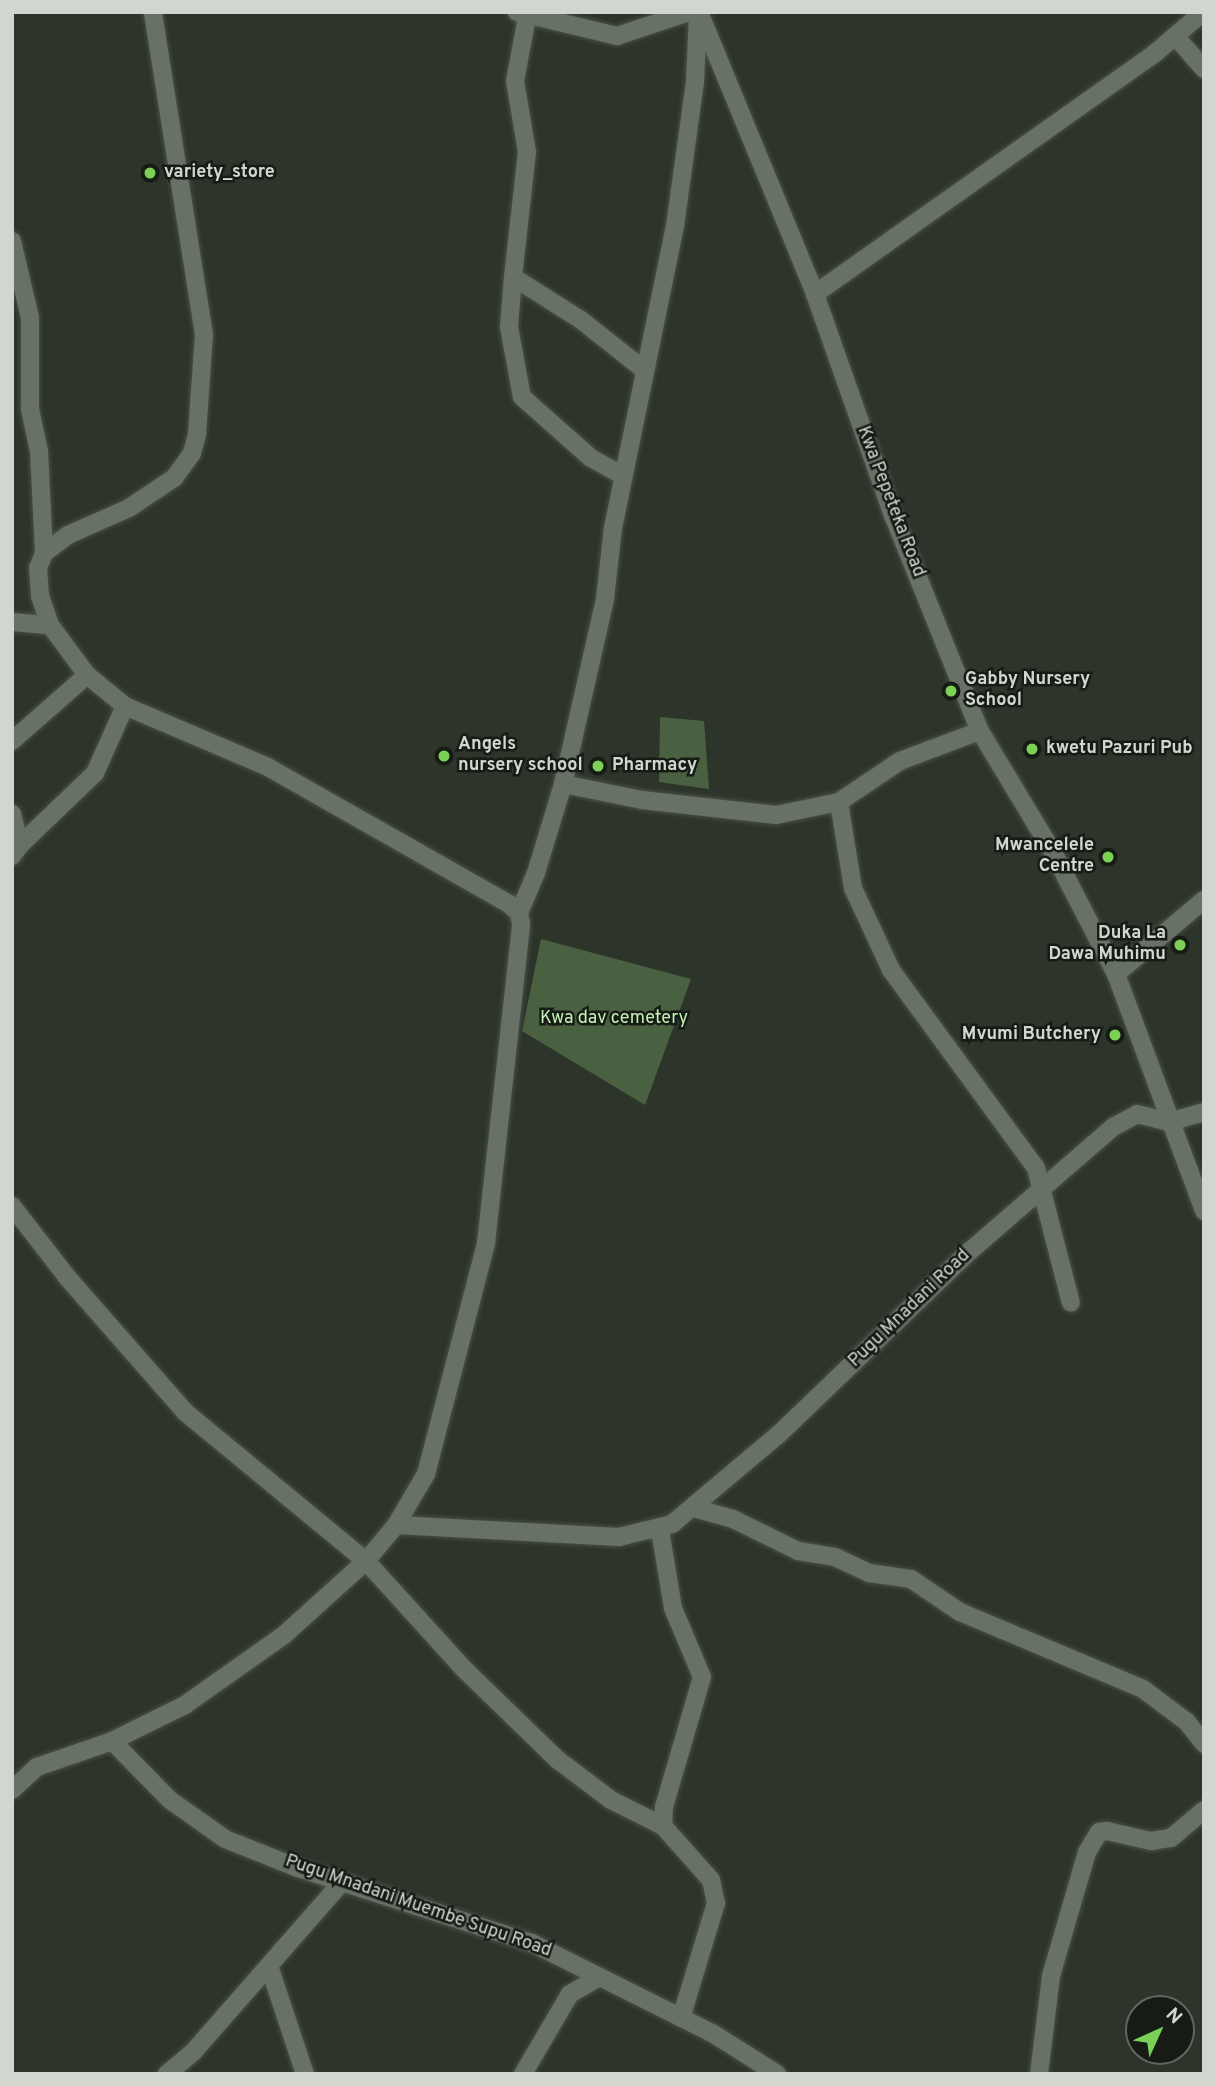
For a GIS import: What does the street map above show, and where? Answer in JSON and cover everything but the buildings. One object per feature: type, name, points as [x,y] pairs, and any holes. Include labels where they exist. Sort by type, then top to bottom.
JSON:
[{"type":"street","points":[[44,553],[68,535],[129,508],[174,478],[192,453],[197,434],[202,323],[153,12]]},
{"type":"street","points":[[623,476],[591,458],[522,397],[509,327],[527,152],[515,81],[522,15],[617,36],[689,12]]},
{"type":"street","points":[[12,1790],[37,1767],[112,1741],[185,1705],[273,1643],[366,1561],[396,1525],[426,1474],[441,1429],[486,1242],[519,913],[536,873],[563,784],[605,599],[623,476],[679,200],[695,82],[699,12]]},
{"type":"street","name":"Kwa Pepeteka Road","points":[[699,12],[815,294],[893,515],[980,731],[1054,854],[1116,974],[1204,1211]]},
{"type":"street","points":[[815,294],[1176,37],[1203,12]]},
{"type":"street","points":[[1176,37],[1204,69]]},
{"type":"street","points":[[12,241],[30,318],[30,409],[39,451],[44,553],[38,568],[38,582],[50,625],[87,675],[125,706],[268,767],[519,913]]},
{"type":"street","points":[[513,277],[581,320],[643,369]]},
{"type":"street","points":[[12,622],[50,625]]},
{"type":"street","points":[[12,741],[87,675]]},
{"type":"street","points":[[16,850],[95,773],[125,706]]},
{"type":"street","points":[[563,784],[642,800],[776,815],[839,802],[900,761],[980,731]]},
{"type":"street","points":[[839,802],[853,888],[891,970],[1036,1168],[1044,1190],[1071,1303]]},
{"type":"street","points":[[12,814],[16,850]]},
{"type":"street","points":[[1116,974],[1204,900]]},
{"type":"street","points":[[1169,1122],[1204,1112]]},
{"type":"street","name":"Pugu Mnadani Road","points":[[396,1525],[619,1537],[660,1530],[694,1508],[826,1391],[978,1244],[1127,1117],[1142,1113],[1169,1122]]},
{"type":"street","points":[[12,1206],[67,1277],[185,1412],[366,1561],[464,1670],[558,1760],[611,1800],[663,1826],[711,1880],[716,1903],[681,2018]]},
{"type":"street","points":[[694,1508],[733,1518],[798,1551],[835,1557],[869,1573],[911,1579],[960,1612],[1143,1689],[1186,1722],[1204,1744]]},
{"type":"street","points":[[660,1530],[671,1598],[702,1677],[664,1807],[663,1826]]},
{"type":"street","name":"Pugu Mnadani Muembe Supu Road","points":[[112,1741],[170,1800],[225,1839],[342,1882],[532,1943],[596,1979],[681,2018],[756,2068],[778,2074]]},
{"type":"street","points":[[1039,2074],[1051,1976],[1087,1852],[1099,1832],[1107,1831],[1151,1841],[1171,1838],[1204,1810]]},
{"type":"street","points":[[167,2074],[269,1966],[342,1882]]},
{"type":"street","points":[[269,1966],[305,2074]]},
{"type":"street","points":[[523,2074],[570,1994],[596,1979]]},
{"type":"green space","points":[[660,717],[704,721],[709,789],[659,782]]},
{"type":"green space","name":"Kwa dav cemetery","points":[[541,939],[691,979],[645,1105],[522,1031]]},
{"type":"place","name":"variety_store","points":[[150,173]]},
{"type":"place","name":"Gabby Nursery School","points":[[951,691]]},
{"type":"place","name":"kwetu Pazuri Pub","points":[[1032,749]]},
{"type":"place","name":"Angels nursery school","points":[[444,756]]},
{"type":"place","name":"Pharmacy","points":[[598,766]]},
{"type":"place","name":"Mwancelele Centre","points":[[1108,857]]},
{"type":"place","name":"Duka La Dawa Muhimu","points":[[1180,945]]},
{"type":"place","name":"Mvumi Butchery","points":[[1115,1035]]}]
